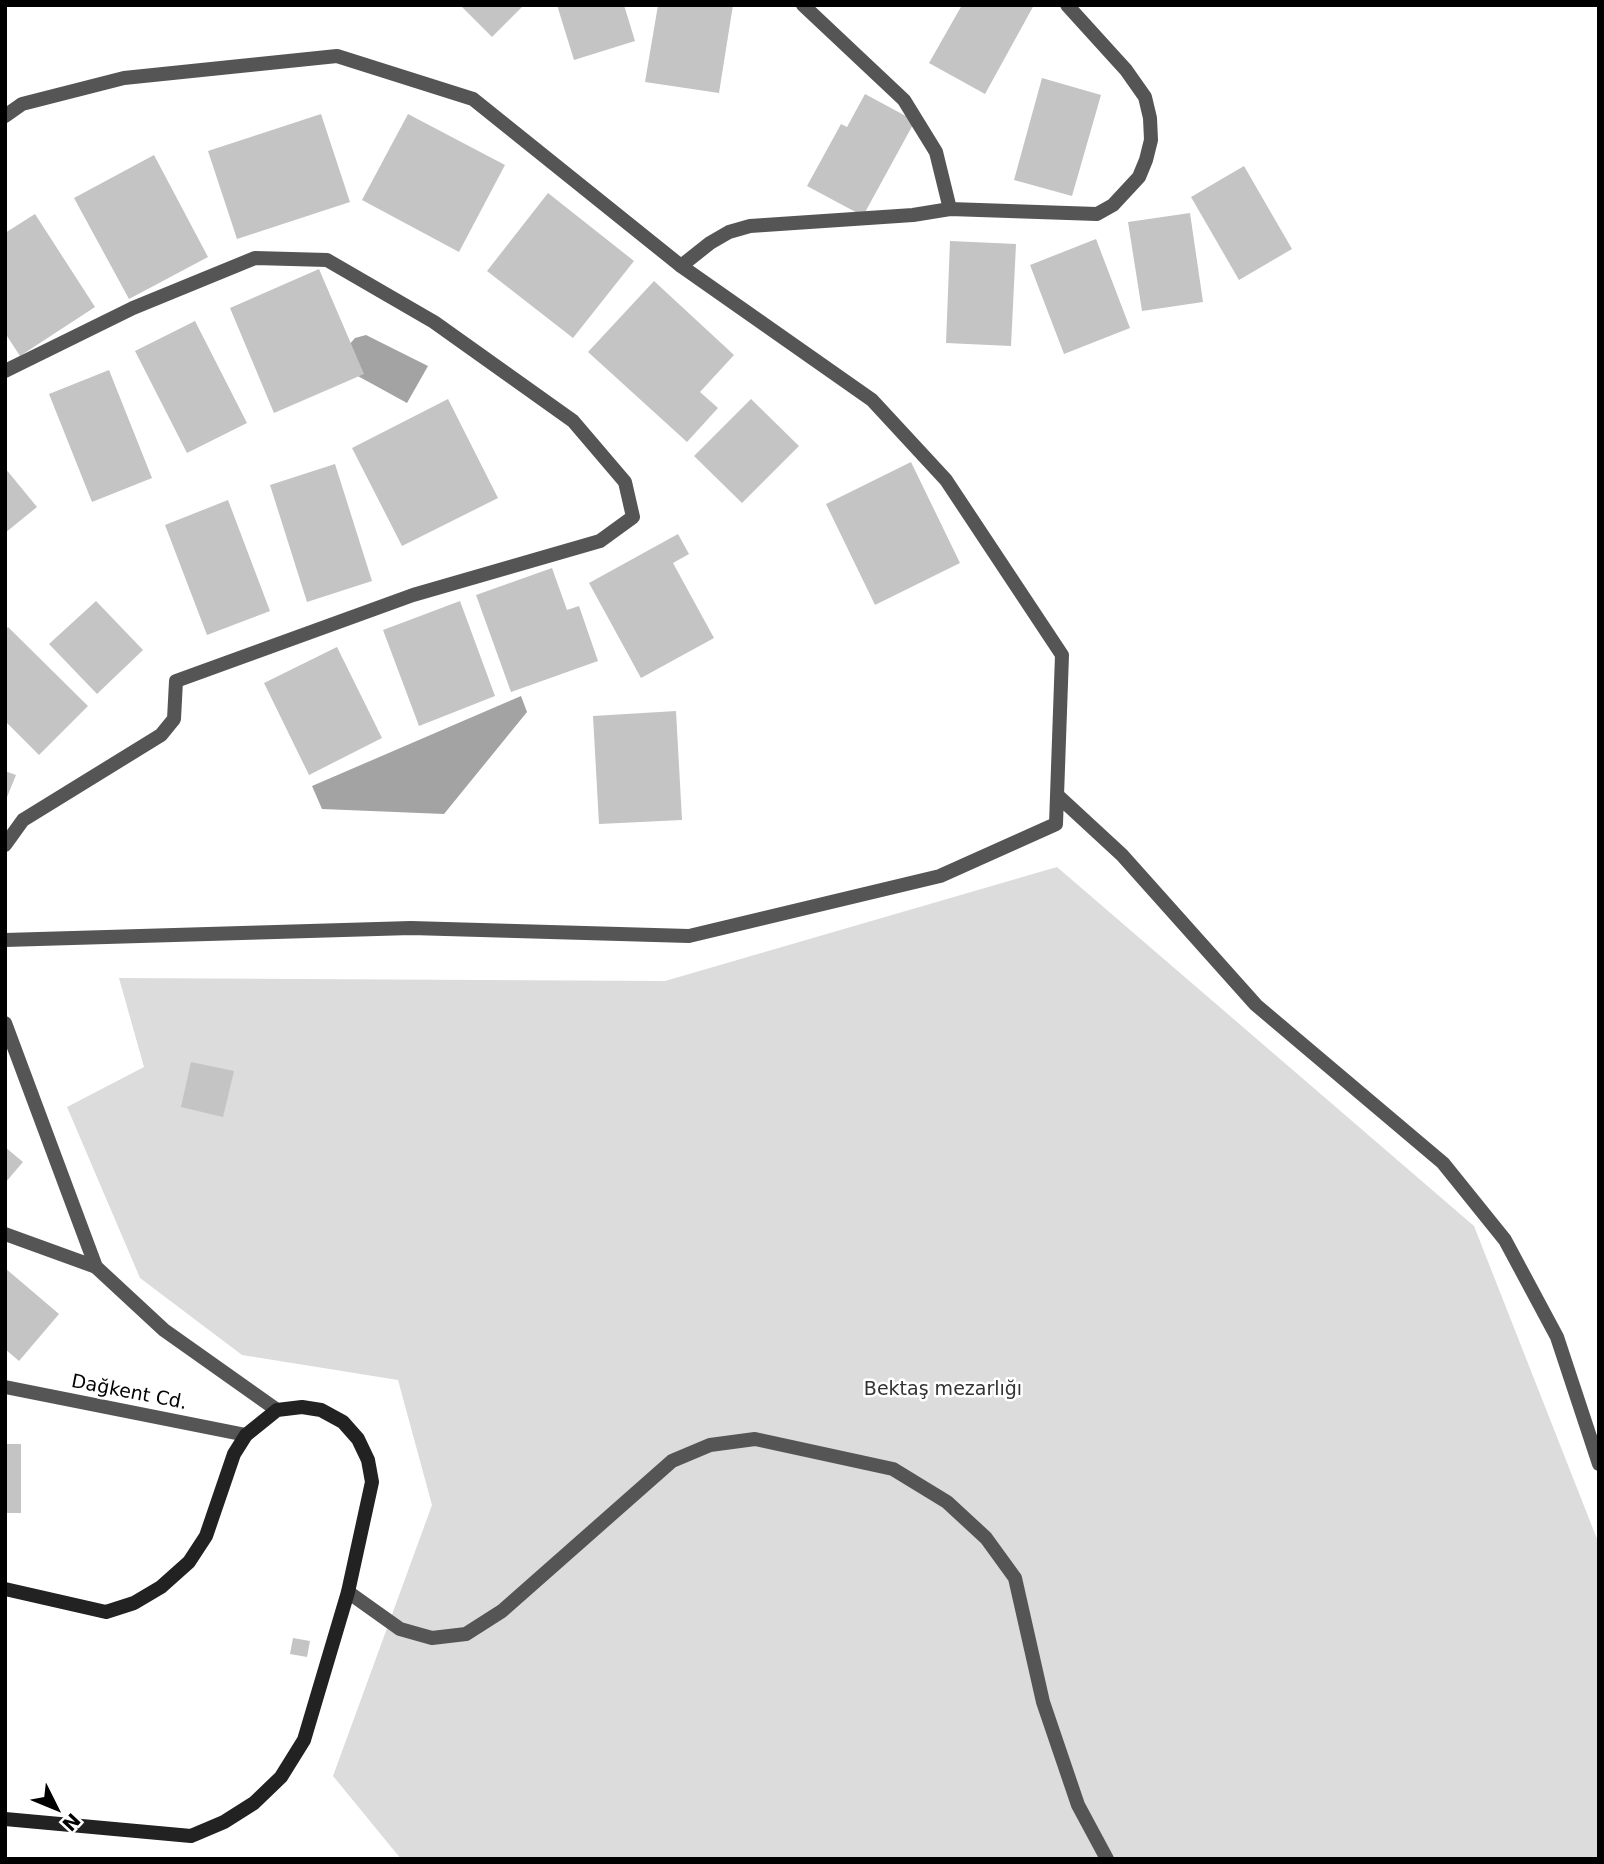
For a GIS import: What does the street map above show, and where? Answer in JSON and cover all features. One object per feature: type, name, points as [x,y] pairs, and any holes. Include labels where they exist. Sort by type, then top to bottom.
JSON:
[{"type":"street","points":[[803,5],[904,100],[936,152],[950,209]]},
{"type":"street","points":[[681,266],[710,243],[729,232],[750,226],[913,215],[950,209],[1097,214],[1120,198],[1139,177],[1151,139],[1144,97],[1126,70],[1068,5]]},
{"type":"street","points":[[5,116],[22,104],[124,78],[337,56],[473,99],[681,266],[872,400],[946,480],[1062,655],[1056,824],[940,876],[690,936],[411,928],[5,940]]},
{"type":"street","points":[[5,371],[133,308],[255,258],[327,260],[434,322],[573,421],[625,482],[633,517],[600,541],[412,595],[176,681],[174,719],[161,735],[23,820],[5,845]]},
{"type":"street","points":[[1057,795],[1122,855],[1256,1005],[1443,1163],[1505,1240],[1557,1336],[1599,1464]]},
{"type":"street","points":[[5,1023],[96,1267]]},
{"type":"street","points":[[5,1234],[96,1267],[164,1330],[277,1410]]},
{"type":"street","name":"Dağkent Cd.","points":[[5,1387],[246,1435]]},
{"type":"street","points":[[5,1589],[106,1612],[134,1603],[161,1587],[189,1562],[206,1536],[234,1454],[246,1435],[277,1410],[302,1407],[321,1410],[343,1422],[358,1438],[368,1460],[372,1482],[348,1592],[304,1740],[281,1777],[254,1803],[224,1822],[191,1836],[5,1819]]},
{"type":"street","points":[[348,1592],[400,1629],[432,1638],[466,1634],[502,1611],[672,1461],[710,1445],[755,1439],[893,1469],[947,1502],[986,1538],[1015,1578],[1043,1702],[1078,1804],[1107,1859]]},
{"type":"green space","name":"Bektaş mezarlığı","points":[[1057,867],[1474,1226],[1599,1544],[1599,1859],[401,1859],[333,1776],[432,1505],[398,1380],[242,1355],[140,1278],[67,1107],[144,1067],[119,978],[665,981]]},
{"type":"shaded area","points":[[366,335],[428,366],[407,403],[356,375],[348,346],[355,338]]},
{"type":"shaded area","points":[[521,696],[527,712],[444,814],[322,809],[312,786]]},
{"type":"building","points":[[460,5],[524,5],[492,37]]},
{"type":"building","points":[[557,5],[624,5],[635,41],[574,60]]},
{"type":"building","points":[[658,5],[733,5],[719,93],[645,82]]},
{"type":"building","points":[[962,5],[1034,5],[985,94],[929,63]]},
{"type":"building","points":[[1042,78],[1101,95],[1072,196],[1014,180]]},
{"type":"building","points":[[865,94],[915,121],[863,216],[807,186],[841,124],[847,127]]},
{"type":"building","points":[[321,114],[350,202],[237,239],[208,151]]},
{"type":"building","points":[[408,114],[505,165],[459,252],[362,200]]},
{"type":"building","points":[[154,155],[208,257],[129,299],[74,198]]},
{"type":"building","points":[[1244,166],[1292,249],[1239,280],[1191,197]]},
{"type":"building","points":[[548,193],[634,261],[573,338],[487,271]]},
{"type":"building","points":[[1190,213],[1203,302],[1142,311],[1128,222]]},
{"type":"building","points":[[35,214],[95,307],[20,356],[5,333],[5,233]]},
{"type":"building","points":[[1096,239],[1130,328],[1064,354],[1030,265]]},
{"type":"building","points":[[950,241],[1016,244],[1011,346],[946,343]]},
{"type":"building","points":[[319,269],[364,374],[274,413],[230,308]]},
{"type":"building","points":[[654,281],[734,355],[700,392],[718,408],[687,442],[588,352]]},
{"type":"building","points":[[195,321],[247,423],[187,453],[135,351]]},
{"type":"building","points":[[109,370],[152,478],[92,502],[49,394]]},
{"type":"building","points":[[448,399],[498,498],[402,546],[352,448]]},
{"type":"building","points":[[751,399],[799,446],[742,503],[694,456]]},
{"type":"building","points":[[911,462],[960,563],[875,605],[826,504]]},
{"type":"building","points":[[335,464],[372,581],[307,602],[270,485]]},
{"type":"building","points":[[5,468],[37,507],[5,533]]},
{"type":"building","points":[[228,500],[270,611],[207,635],[165,525]]},
{"type":"building","points":[[678,534],[689,554],[673,563],[714,638],[641,678],[589,583]]},
{"type":"building","points":[[552,568],[567,610],[579,606],[598,661],[511,692],[476,595]]},
{"type":"building","points":[[96,601],[143,650],[97,694],[49,644]]},
{"type":"building","points":[[460,601],[495,696],[419,726],[383,630]]},
{"type":"building","points":[[8,627],[88,706],[39,755],[5,721],[5,630]]},
{"type":"building","points":[[337,647],[382,738],[309,775],[264,683]]},
{"type":"building","points":[[676,711],[682,820],[599,824],[593,716]]},
{"type":"building","points":[[5,771],[16,775],[5,802]]},
{"type":"building","points":[[191,1062],[234,1071],[223,1117],[181,1107]]},
{"type":"building","points":[[5,1147],[23,1162],[5,1183]]},
{"type":"building","points":[[5,1268],[59,1314],[19,1361],[5,1349]]},
{"type":"building","points":[[5,1444],[21,1444],[21,1513],[5,1513]]},
{"type":"building","points":[[293,1638],[310,1641],[307,1657],[290,1654]]}]
